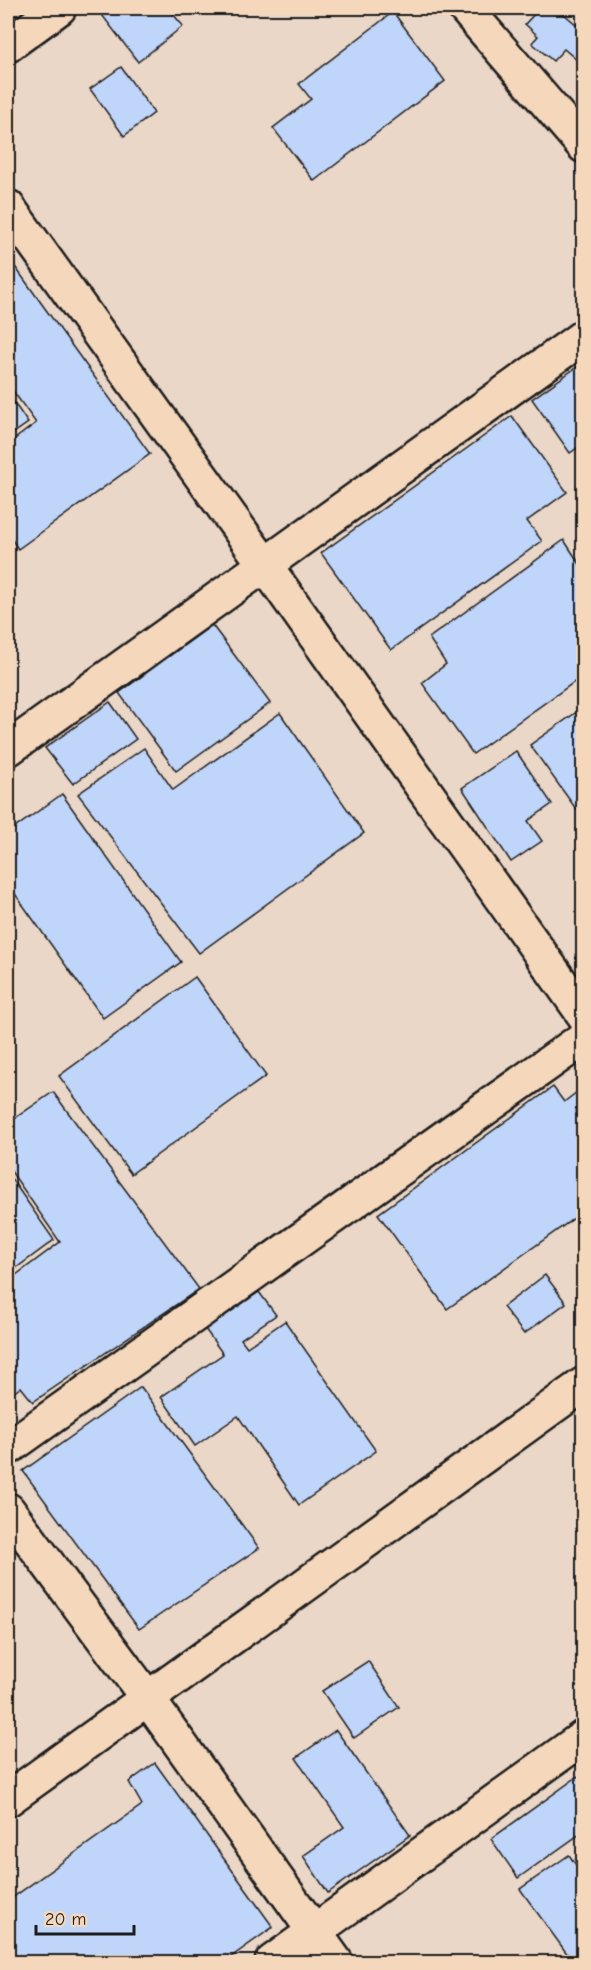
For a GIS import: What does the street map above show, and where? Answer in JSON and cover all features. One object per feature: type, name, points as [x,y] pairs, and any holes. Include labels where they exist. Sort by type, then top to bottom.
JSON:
[{"type":"street","points":[[8,45],[59,8]]},
{"type":"street","points":[[472,10],[584,146]]},
{"type":"street","points":[[8,207],[584,1015]]},
{"type":"street","points":[[8,749],[584,336]]},
{"type":"street","points":[[8,1448],[584,1038]]},
{"type":"street","points":[[8,1799],[584,1384]]},
{"type":"street","points":[[8,1510],[148,1699],[336,1962]]},
{"type":"street","points":[[272,1962],[584,1737]]},
{"type":"building","points":[[111,8],[168,8],[183,26],[138,62],[102,15]]},
{"type":"building","points":[[540,8],[557,8],[584,31],[584,53],[577,60],[564,49],[553,61],[532,43],[538,36],[525,24]]},
{"type":"building","points":[[393,12],[445,81],[314,181],[273,128],[311,99],[299,84]]},
{"type":"building","points":[[121,67],[154,113],[124,136],[90,89]]},
{"type":"building","points":[[8,257],[150,454],[18,549],[8,534],[8,444],[36,423],[8,384]]},
{"type":"building","points":[[584,362],[584,443],[570,453],[532,399]]},
{"type":"building","points":[[8,394],[28,423],[8,437]]},
{"type":"building","points":[[512,416],[567,492],[527,521],[542,541],[391,650],[321,553]]},
{"type":"building","points":[[564,540],[581,566],[584,564],[584,675],[473,754],[422,683],[446,664],[429,638]]},
{"type":"building","points":[[212,625],[270,703],[176,771],[119,693]]},
{"type":"building","points":[[110,702],[136,739],[73,784],[45,748]]},
{"type":"building","points":[[584,707],[584,820],[530,745]]},
{"type":"building","points":[[280,713],[364,833],[199,953],[78,794],[144,748],[173,790]]},
{"type":"building","points":[[516,751],[552,804],[528,821],[542,841],[511,862],[462,788]]},
{"type":"building","points":[[62,794],[181,962],[103,1018],[8,884],[8,833]]},
{"type":"building","points":[[195,977],[266,1076],[131,1174],[59,1076]]},
{"type":"building","points":[[553,1087],[564,1102],[581,1089],[584,1092],[584,1211],[447,1309],[378,1214]]},
{"type":"building","points":[[53,1092],[199,1289],[33,1402],[21,1387],[8,1397],[8,1281],[60,1242],[8,1167],[8,1123]]},
{"type":"building","points":[[8,1174],[54,1240],[8,1274]]},
{"type":"building","points":[[545,1275],[566,1303],[524,1334],[503,1307]]},
{"type":"building","points":[[259,1292],[276,1315],[241,1339],[247,1347],[285,1321],[376,1451],[299,1505],[238,1416],[195,1446],[161,1397],[223,1354],[205,1329]]},
{"type":"building","points":[[141,1387],[259,1548],[139,1629],[23,1471]]},
{"type":"building","points":[[368,1661],[399,1707],[354,1738],[322,1691]]},
{"type":"building","points":[[336,1730],[410,1835],[328,1893],[303,1856],[344,1827],[296,1758]]},
{"type":"building","points":[[155,1763],[273,1927],[224,1962],[8,1962],[8,1901],[142,1805],[129,1782]]},
{"type":"building","points":[[584,1772],[584,1831],[518,1878],[491,1839]]},
{"type":"building","points":[[569,1855],[584,1876],[584,1955],[573,1962],[520,1889]]}]
